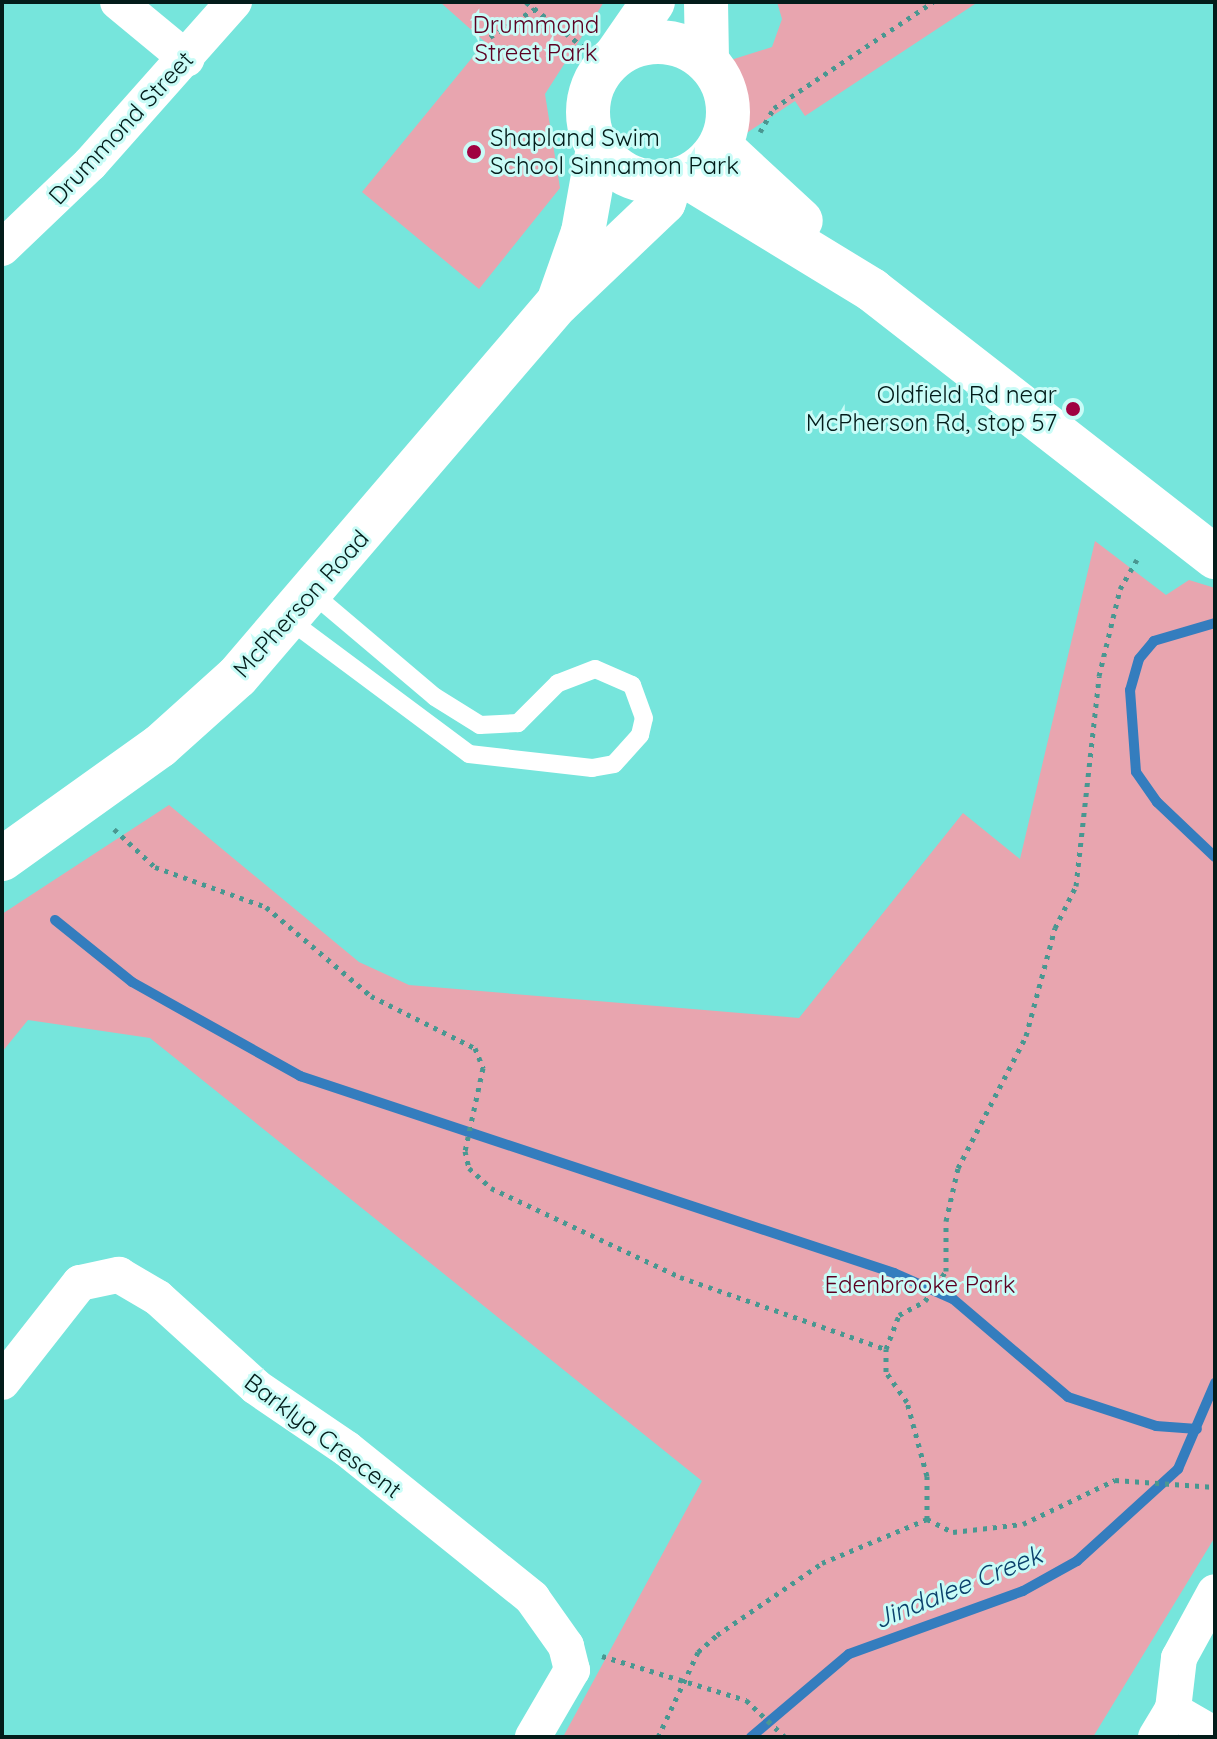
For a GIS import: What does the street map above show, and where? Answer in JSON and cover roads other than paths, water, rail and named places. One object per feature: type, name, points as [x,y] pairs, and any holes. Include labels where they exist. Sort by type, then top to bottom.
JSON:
[{"type":"street","points":[[118,2],[187,59]]},
{"type":"street","name":"Drummond Street","points":[[2,248],[187,59],[234,2]]},
{"type":"street","points":[[558,303],[583,232],[598,148],[588,108],[602,69],[603,53],[653,2]]},
{"type":"street","points":[[706,2],[707,61],[728,102],[738,141],[872,290]]},
{"type":"street","points":[[603,53],[663,42],[707,61]]},
{"type":"street","points":[[558,303],[664,202],[679,179],[738,141]]},
{"type":"street","points":[[598,148],[630,176],[679,179],[872,290],[1215,557]]},
{"type":"street","name":"McPherson Road","points":[[2,859],[160,746],[300,606],[558,303]]},
{"type":"street","name":"Barklya Crescent","points":[[2,1382],[80,1283],[119,1275],[532,1598],[566,1646],[572,1670],[533,1737]]},
{"type":"street","points":[[1215,1592],[1179,1658],[1161,1730],[1215,1735]]},
{"type":"lane","points":[[300,606],[480,725],[499,727],[531,713],[575,672],[595,669],[632,685],[644,718],[631,751],[592,768],[469,754],[417,719],[300,606]]},
{"type":"lane","points":[[417,719],[435,697]]},
{"type":"waterway","name":"Jindalee Creek","points":[[1215,623],[1154,641],[1139,659],[1130,690],[1136,772],[1157,802],[1215,857]]},
{"type":"waterway","points":[[55,920],[132,982],[300,1076],[894,1273],[953,1299],[1068,1397],[1156,1426],[1197,1429]]},
{"type":"waterway","name":"Jindalee Creek","points":[[751,1737],[849,1654],[1023,1591],[1077,1561],[1178,1469],[1215,1383]]},
{"type":"place","name":"Shapland Swim School Sinnamon Park","points":[[474,152]]},
{"type":"place","name":"Oldfield Rd near McPherson Rd, stop 57","points":[[1073,409]]},
{"type":"park label","name":"Drummond Street Park","points":[[536,39]]},
{"type":"park label","name":"Edenbrooke Park","points":[[920,1285]]}]
